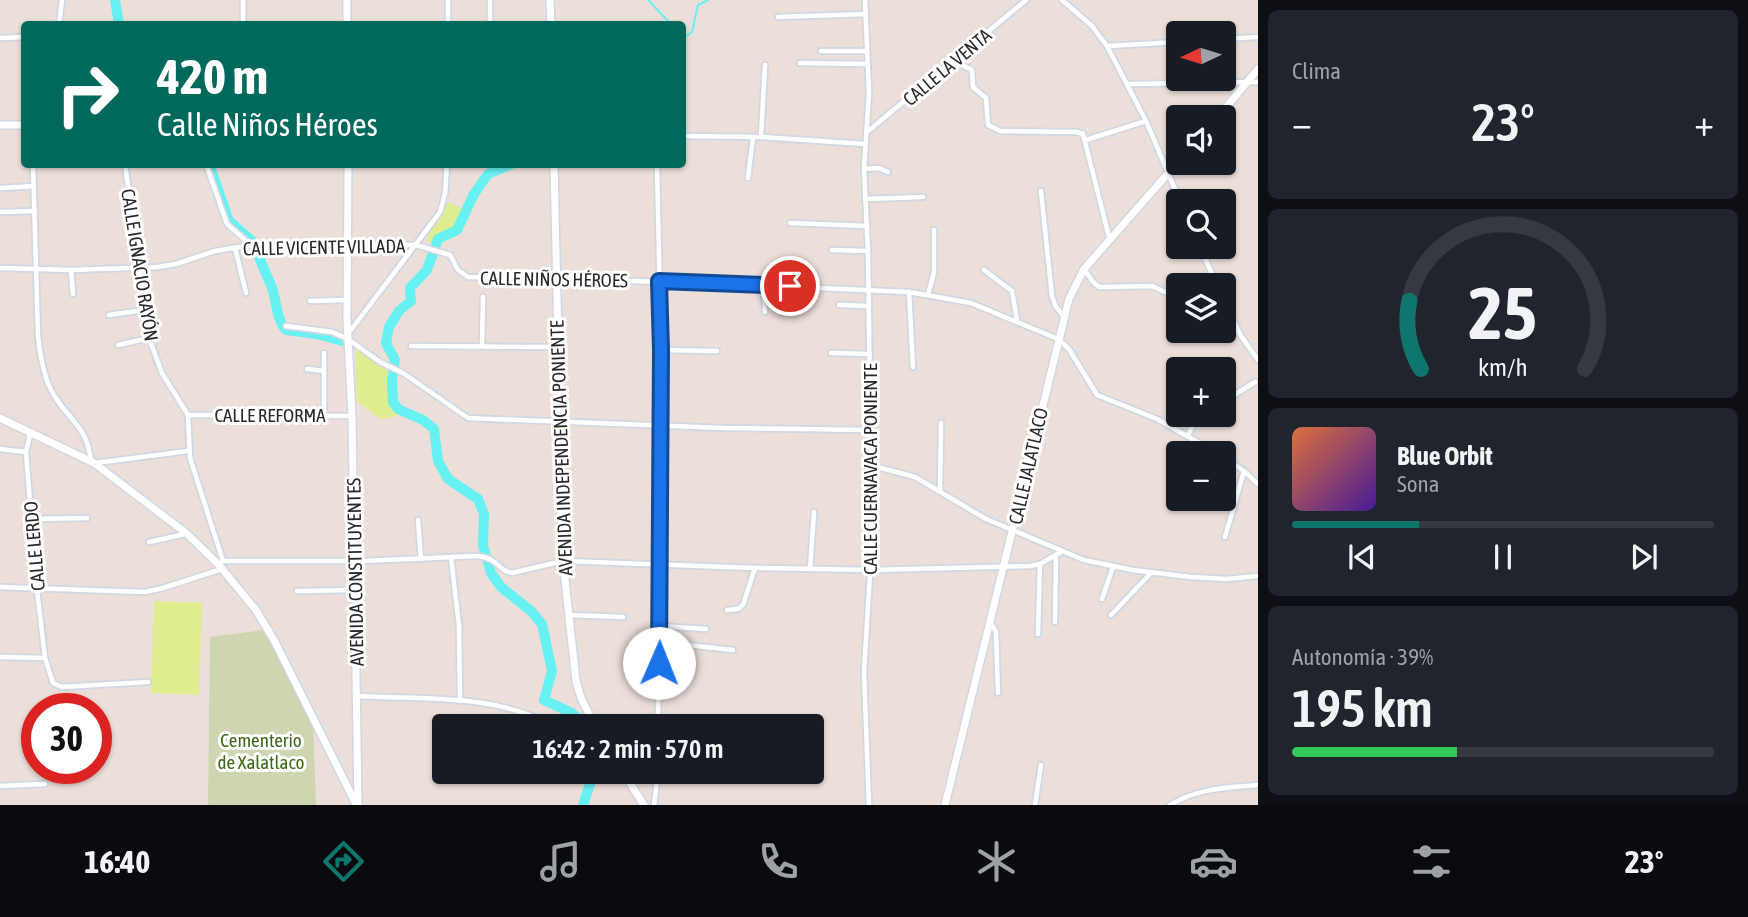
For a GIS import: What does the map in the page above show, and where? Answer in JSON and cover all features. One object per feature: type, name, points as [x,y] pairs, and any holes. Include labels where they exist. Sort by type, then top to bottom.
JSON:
[{"type":"main road","points":[[346,0],[347,21]]},
{"type":"main road","points":[[550,0],[551,21]]},
{"type":"main road","points":[[1229,105],[1258,69]]},
{"type":"main road","points":[[0,125],[21,125]]},
{"type":"main road","name":"AVENIDA CONSTITUYENTES","points":[[348,168],[348,337],[358,696],[357,805]]},
{"type":"main road","name":"AVENIDA INDEPENDENCIA PONIENTE","points":[[554,168],[563,561],[576,681],[589,714]]},
{"type":"main road","name":"CALLE JALATLACO","points":[[945,805],[1063,316],[1084,268],[1166,175]]},
{"type":"main road","points":[[0,418],[92,462],[186,533],[221,565],[256,610],[274,640],[357,805]]},
{"type":"main road","points":[[631,784],[642,805]]},
{"type":"street","points":[[59,21],[62,0]]},
{"type":"street","points":[[243,0],[243,21]]},
{"type":"street","points":[[447,0],[448,21]]},
{"type":"street","points":[[490,0],[490,21]]},
{"type":"street","name":"CALLE CUERNAVACA PONIENTE","points":[[865,0],[868,64],[864,169],[869,289],[871,570],[864,672],[869,805]]},
{"type":"street","name":"CALLE LA VENTA","points":[[866,133],[1026,0]]},
{"type":"street","points":[[1062,0],[1092,26],[1107,46],[1146,121],[1166,168]]},
{"type":"street","points":[[778,18],[866,14]]},
{"type":"street","points":[[0,38],[21,37]]},
{"type":"street","points":[[1236,38],[1258,37]]},
{"type":"street","points":[[1107,46],[1166,43]]},
{"type":"street","points":[[821,51],[867,51]]},
{"type":"street","points":[[954,61],[972,70],[973,87],[986,98],[988,125],[993,129],[1083,134],[1109,237]]},
{"type":"street","points":[[800,62],[868,64]]},
{"type":"street","points":[[761,137],[765,65]]},
{"type":"street","points":[[1128,84],[1258,82]]},
{"type":"street","points":[[1086,140],[1146,121]]},
{"type":"street","points":[[686,136],[761,137],[865,145]]},
{"type":"street","points":[[748,178],[753,137]]},
{"type":"street","points":[[33,168],[37,336],[45,375],[57,400],[87,439],[92,462],[188,450]]},
{"type":"street","name":"CALLE IGNACIO RAYÓN","points":[[125,168],[149,338],[162,373],[188,415]]},
{"type":"street","points":[[207,168],[227,224],[251,245]]},
{"type":"street","points":[[348,337],[432,224],[444,203],[447,168]]},
{"type":"street","points":[[657,168],[661,350],[658,714]]},
{"type":"street","points":[[864,169],[879,168],[888,172]]},
{"type":"street","points":[[0,188],[34,186]]},
{"type":"street","points":[[1041,191],[1052,296],[1063,316]]},
{"type":"street","points":[[865,199],[923,197]]},
{"type":"street","points":[[0,212],[35,211]]},
{"type":"street","points":[[790,223],[867,226]]},
{"type":"street","points":[[928,295],[934,272],[934,230]]},
{"type":"street","name":"CALLE VICENTE VILLADA","points":[[0,268],[138,269],[176,264],[215,251],[251,245],[416,245],[440,251]]},
{"type":"street","points":[[234,248],[246,293]]},
{"type":"street","points":[[832,250],[868,251]]},
{"type":"street","name":"CALLE NIÑOS HÉROES","points":[[440,251],[450,255],[458,270],[465,276],[869,289],[909,292],[971,303],[1058,339],[1074,355],[1097,395],[1157,419],[1198,441]]},
{"type":"street","points":[[1084,268],[1099,287],[1152,286],[1165,292]]},
{"type":"street","points":[[71,270],[74,294]]},
{"type":"street","points":[[984,270],[1012,291],[1017,320]]},
{"type":"street","points":[[764,285],[765,312]]},
{"type":"street","points":[[909,292],[913,368]]},
{"type":"street","points":[[482,346],[484,297]]},
{"type":"street","points":[[310,301],[348,300]]},
{"type":"street","points":[[839,305],[869,306]]},
{"type":"street","points":[[109,315],[144,310]]},
{"type":"street","points":[[286,326],[332,332],[348,337],[467,418],[871,430]]},
{"type":"street","points":[[1236,326],[1258,360]]},
{"type":"street","points":[[118,345],[149,338]]},
{"type":"street","points":[[411,346],[557,347]]},
{"type":"street","points":[[661,350],[717,351]]},
{"type":"street","points":[[324,353],[324,415]]},
{"type":"street","points":[[831,354],[870,354]]},
{"type":"street","points":[[307,369],[324,371]]},
{"type":"street","points":[[1236,393],[1255,382]]},
{"type":"street","points":[[188,415],[188,450],[221,565]]},
{"type":"street","name":"CALLE REFORMA","points":[[188,415],[352,416]]},
{"type":"street","points":[[940,490],[941,423]]},
{"type":"street","points":[[1188,435],[1192,427]]},
{"type":"street","name":"CALLE LERDO","points":[[30,434],[26,452],[45,658]]},
{"type":"street","points":[[0,449],[26,452]]},
{"type":"street","points":[[870,465],[899,471],[940,490],[986,519],[1058,553],[1113,567],[1151,573],[1226,579],[1258,576]]},
{"type":"street","points":[[1236,466],[1258,484]]},
{"type":"street","points":[[1225,537],[1244,471]]},
{"type":"street","points":[[810,569],[814,512]]},
{"type":"street","points":[[31,519],[87,518]]},
{"type":"street","points":[[418,520],[421,559]]},
{"type":"street","points":[[149,542],[186,533]]},
{"type":"street","points":[[0,587],[155,591],[221,565],[477,556],[489,557],[508,573],[563,561],[660,566],[871,570],[1003,567],[1040,564],[1058,553]]},
{"type":"street","points":[[1055,622],[1058,553]]},
{"type":"street","points":[[451,557],[460,626],[460,701]]},
{"type":"street","points":[[1038,634],[1040,564]]},
{"type":"street","points":[[1102,599],[1113,567]]},
{"type":"street","points":[[727,610],[738,609],[743,605],[755,568]]},
{"type":"street","points":[[1111,615],[1151,573]]},
{"type":"street","points":[[297,591],[355,590]]},
{"type":"street","points":[[569,615],[623,617]]},
{"type":"street","points":[[990,621],[996,632],[998,693]]},
{"type":"street","points":[[660,626],[706,629]]},
{"type":"street","points":[[659,642],[733,650]]},
{"type":"street","points":[[0,657],[45,658],[53,683],[58,687],[148,682]]},
{"type":"street","points":[[358,696],[460,701],[509,707],[527,714]]},
{"type":"street","points":[[1034,805],[1041,765]]},
{"type":"street","points":[[0,786],[45,784]]},
{"type":"street","points":[[654,805],[656,784]]},
{"type":"street","points":[[1170,805],[1190,794],[1210,788],[1258,785]]},
{"type":"green space","points":[[448,202],[463,209],[457,223],[452,228],[439,232],[433,244],[426,240]]},
{"type":"green space","points":[[355,346],[390,373],[389,402],[398,416],[380,419],[357,401]]},
{"type":"green space","points":[[154,601],[202,603],[199,695],[151,693]]},
{"type":"green space","name":"Cementerio de Xalatlaco","points":[[263,630],[313,719],[316,805],[208,805],[210,637]]},
{"type":"waterway","points":[[115,0],[118,21]]},
{"type":"waterway","points":[[648,0],[668,21]]},
{"type":"waterway","points":[[686,36],[692,32],[698,5],[708,0]]},
{"type":"waterway","points":[[210,168],[229,221],[253,242]]},
{"type":"waterway","points":[[502,168],[488,174],[474,194],[457,230],[438,239],[427,270],[410,288],[411,301],[399,311],[389,327],[386,343],[395,360],[393,402],[398,409],[423,420],[434,429],[438,461],[448,479],[478,499],[484,514],[483,545],[491,573],[501,587],[531,611],[542,624],[552,671],[544,700],[573,714]]},
{"type":"waterway","points":[[257,251],[272,288],[280,321],[286,330],[317,334],[346,342]]},
{"type":"waterway","points":[[583,805],[590,784]]},
{"type":"route","points":[[659,663],[659,281],[790,286]]}]
